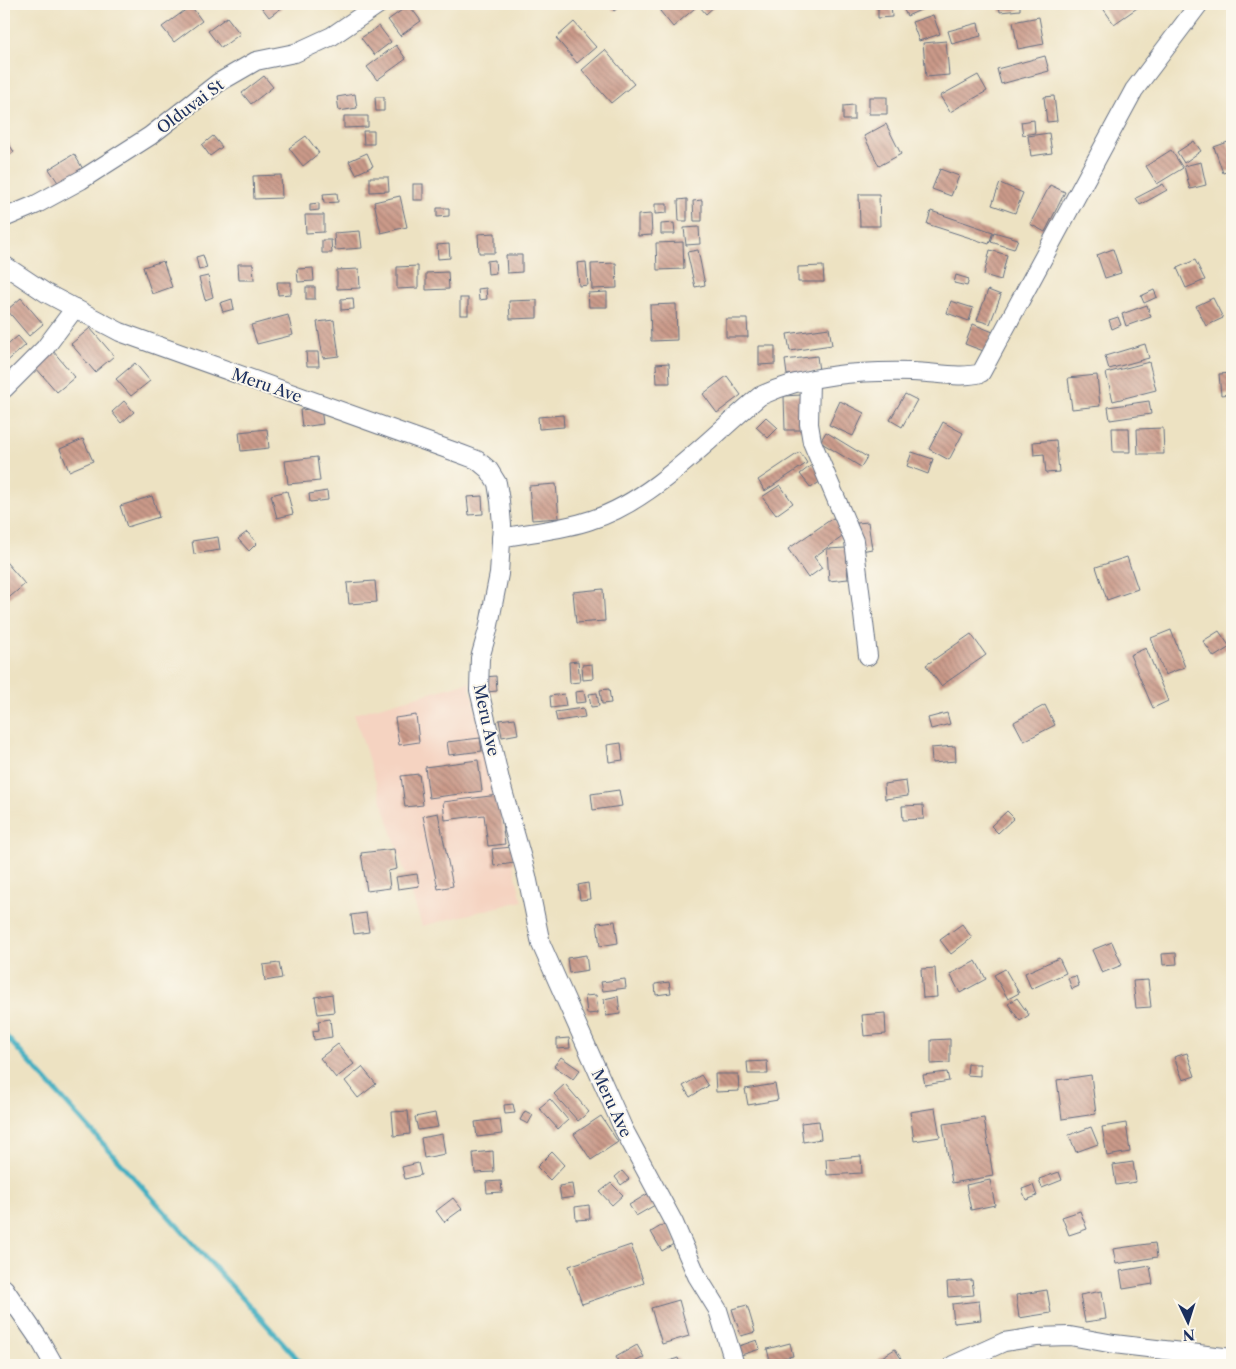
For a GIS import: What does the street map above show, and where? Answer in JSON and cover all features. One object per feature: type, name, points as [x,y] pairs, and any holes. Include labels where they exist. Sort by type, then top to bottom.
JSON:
[{"type":"street","name":"Olduvai St","points":[[4,218],[35,205],[81,180],[150,136],[218,83],[256,61],[295,53],[332,36],[379,4]]},
{"type":"street","points":[[501,538],[593,520],[652,489],[760,396],[780,386],[848,373],[912,372],[963,375],[981,373],[1134,90],[1199,4]]},
{"type":"street","name":"Meru Ave","points":[[4,265],[46,293],[120,332],[478,460],[489,470],[497,483],[501,538],[499,574],[488,630],[480,658],[479,690],[501,784],[527,876],[541,944],[623,1128],[674,1223],[697,1276],[718,1310],[735,1365]]},
{"type":"street","points":[[4,389],[45,348],[75,308]]},
{"type":"street","points":[[810,380],[809,424],[812,442],[854,541],[868,656]]},
{"type":"street","points":[[4,1288],[41,1342],[54,1365]]},
{"type":"street","points":[[953,1365],[1004,1342],[1036,1337],[1070,1336],[1114,1344],[1232,1358]]},
{"type":"shaded area","points":[[469,682],[522,901],[422,926],[354,714]]},
{"type":"building","points":[[259,4],[287,4],[269,17]]},
{"type":"building","points":[[609,4],[623,4],[614,11]]},
{"type":"building","points":[[669,4],[691,4],[695,8],[673,27],[660,11]]},
{"type":"building","points":[[703,4],[717,4],[706,14],[700,7]]},
{"type":"building","points":[[878,4],[891,4],[892,17],[878,18]]},
{"type":"building","points":[[901,4],[924,4],[925,8],[907,16]]},
{"type":"building","points":[[999,4],[1020,4],[1020,10],[1000,12]]},
{"type":"building","points":[[1100,4],[1139,4],[1140,6],[1114,24]]},
{"type":"building","points":[[409,5],[421,21],[400,36],[388,20]]},
{"type":"building","points":[[191,6],[202,21],[174,42],[162,27]]},
{"type":"building","points":[[933,15],[940,34],[919,41],[912,22]]},
{"type":"building","points":[[227,17],[240,34],[221,48],[208,31]]},
{"type":"building","points":[[1039,17],[1044,44],[1018,49],[1013,22]]},
{"type":"building","points":[[574,22],[596,47],[577,63],[556,38]]},
{"type":"building","points":[[978,23],[981,36],[952,44],[948,31]]},
{"type":"building","points":[[379,26],[391,42],[374,55],[361,38]]},
{"type":"building","points":[[946,41],[949,75],[926,77],[923,43]]},
{"type":"building","points":[[396,45],[406,59],[377,80],[367,67]]},
{"type":"building","points":[[605,50],[634,84],[611,103],[582,70]]},
{"type":"building","points":[[1045,56],[1049,71],[1001,84],[997,69]]},
{"type":"building","points":[[978,75],[987,91],[950,112],[940,96]]},
{"type":"building","points":[[264,76],[273,87],[251,104],[242,93]]},
{"type":"building","points":[[355,94],[357,108],[339,111],[337,97]]},
{"type":"building","points":[[1054,96],[1057,121],[1047,122],[1044,97]]},
{"type":"building","points":[[375,97],[384,97],[384,111],[376,111]]},
{"type":"building","points":[[869,97],[887,97],[887,114],[869,114]]},
{"type":"building","points":[[854,105],[854,120],[843,120],[843,106]]},
{"type":"building","points":[[344,116],[368,116],[368,127],[344,128]]},
{"type":"building","points":[[1034,120],[1035,133],[1023,135],[1021,122]]},
{"type":"building","points":[[886,124],[901,154],[879,166],[864,136]]},
{"type":"building","points":[[363,131],[374,131],[374,144],[364,144]]},
{"type":"building","points":[[1049,133],[1052,153],[1031,156],[1028,136]]},
{"type":"building","points":[[4,136],[14,152],[4,159]]},
{"type":"building","points":[[213,136],[222,147],[210,156],[202,145]]},
{"type":"building","points":[[306,136],[319,153],[303,166],[289,148]]},
{"type":"building","points":[[1194,141],[1201,151],[1184,163],[1177,152]]},
{"type":"building","points":[[1228,142],[1232,155],[1232,170],[1223,173],[1214,147]]},
{"type":"building","points":[[1171,150],[1183,168],[1157,184],[1146,166]]},
{"type":"building","points":[[367,153],[373,166],[356,174],[349,161]]},
{"type":"building","points":[[74,154],[83,169],[59,184],[49,169]]},
{"type":"building","points":[[1201,162],[1206,185],[1190,189],[1184,166]]},
{"type":"building","points":[[940,169],[959,176],[951,196],[932,189]]},
{"type":"building","points":[[281,175],[282,198],[254,199],[253,176]]},
{"type":"building","points":[[370,177],[388,177],[389,191],[370,192]]},
{"type":"building","points":[[1000,183],[1023,193],[1015,213],[992,205]]},
{"type":"building","points":[[413,184],[423,184],[423,200],[413,200]]},
{"type":"building","points":[[1163,184],[1167,190],[1140,205],[1136,198]]},
{"type":"building","points":[[1050,185],[1065,192],[1045,232],[1030,224]]},
{"type":"building","points":[[337,193],[338,202],[324,203],[323,194]]},
{"type":"building","points":[[859,194],[879,194],[880,226],[860,226]]},
{"type":"building","points":[[400,196],[407,227],[381,233],[374,202]]},
{"type":"building","points":[[687,199],[687,221],[679,221],[678,200]]},
{"type":"building","points":[[702,200],[702,221],[694,221],[693,201]]},
{"type":"building","points":[[319,203],[319,210],[310,211],[310,204]]},
{"type":"building","points":[[655,204],[667,204],[667,213],[655,214]]},
{"type":"building","points":[[437,208],[449,208],[449,216],[437,217]]},
{"type":"building","points":[[931,211],[993,232],[989,244],[927,224]]},
{"type":"building","points":[[651,214],[652,235],[638,236],[638,215]]},
{"type":"building","points":[[305,215],[324,215],[324,232],[306,233]]},
{"type":"building","points":[[674,223],[675,234],[661,234],[661,224]]},
{"type":"building","points":[[699,227],[700,244],[686,245],[684,228]]},
{"type":"building","points":[[360,231],[362,248],[335,250],[334,233]]},
{"type":"building","points":[[994,232],[1018,239],[1014,249],[991,242]]},
{"type":"building","points":[[495,233],[495,253],[479,253],[478,234]]},
{"type":"building","points":[[322,240],[331,240],[332,253],[322,253]]},
{"type":"building","points":[[683,242],[684,269],[657,270],[656,243]]},
{"type":"building","points":[[449,244],[450,258],[438,259],[437,245]]},
{"type":"building","points":[[1113,249],[1121,273],[1105,278],[1097,255]]},
{"type":"building","points":[[698,250],[705,285],[695,287],[687,252]]},
{"type":"building","points":[[990,250],[1007,255],[1001,280],[984,275]]},
{"type":"building","points":[[203,255],[207,268],[199,270],[196,257]]},
{"type":"building","points":[[506,255],[522,255],[522,272],[507,273]]},
{"type":"building","points":[[495,260],[496,273],[488,274],[487,261]]},
{"type":"building","points":[[1195,260],[1205,280],[1186,288],[1177,268]]},
{"type":"building","points":[[163,261],[172,287],[152,294],[143,267]]},
{"type":"building","points":[[586,262],[588,285],[579,286],[577,263]]},
{"type":"building","points":[[616,263],[617,288],[592,289],[591,264]]},
{"type":"building","points":[[238,264],[253,264],[254,280],[239,280]]},
{"type":"building","points":[[418,266],[418,288],[397,289],[397,267]]},
{"type":"building","points":[[823,266],[824,282],[798,282],[798,267]]},
{"type":"building","points":[[313,268],[314,281],[298,282],[297,269]]},
{"type":"building","points":[[359,269],[360,288],[337,289],[337,270]]},
{"type":"building","points":[[448,272],[449,289],[426,290],[426,273]]},
{"type":"building","points":[[956,275],[969,279],[967,286],[954,283]]},
{"type":"building","points":[[208,276],[213,297],[205,300],[199,278]]},
{"type":"building","points":[[277,282],[291,282],[291,294],[278,295]]},
{"type":"building","points":[[306,287],[315,287],[315,299],[306,299]]},
{"type":"building","points":[[486,288],[487,299],[479,300],[478,289]]},
{"type":"building","points":[[988,290],[1001,295],[990,324],[977,320]]},
{"type":"building","points":[[1154,290],[1157,297],[1144,303],[1141,296]]},
{"type":"building","points":[[607,292],[607,307],[589,307],[588,293]]},
{"type":"building","points":[[21,298],[43,324],[29,336],[7,310]]},
{"type":"building","points":[[353,298],[354,309],[341,310],[341,299]]},
{"type":"building","points":[[460,298],[468,298],[468,315],[460,315]]},
{"type":"building","points":[[1213,298],[1223,318],[1206,326],[1196,306]]},
{"type":"building","points":[[232,299],[234,309],[223,312],[220,303]]},
{"type":"building","points":[[537,300],[537,318],[510,319],[509,301]]},
{"type":"building","points":[[951,301],[973,308],[969,321],[947,313]]},
{"type":"building","points":[[676,304],[677,340],[651,341],[650,305]]},
{"type":"building","points":[[1147,305],[1151,317],[1126,326],[1122,314]]},
{"type":"building","points":[[288,315],[293,335],[257,344],[251,325]]},
{"type":"building","points":[[1118,317],[1121,325],[1112,329],[1109,320]]},
{"type":"building","points":[[726,319],[747,319],[748,337],[726,337]]},
{"type":"building","points":[[334,320],[339,356],[323,358],[317,322]]},
{"type":"building","points":[[973,324],[993,332],[986,352],[965,344]]},
{"type":"building","points":[[90,328],[114,356],[95,372],[71,344]]},
{"type":"building","points":[[829,328],[832,345],[790,351],[787,334]]},
{"type":"building","points":[[18,336],[26,345],[4,364],[4,348]]},
{"type":"building","points":[[1145,344],[1149,358],[1109,369],[1105,356]]},
{"type":"building","points":[[759,346],[775,346],[775,364],[759,365]]},
{"type":"building","points":[[53,351],[75,377],[57,392],[35,367]]},
{"type":"building","points":[[306,352],[318,352],[319,366],[307,366]]},
{"type":"building","points":[[817,356],[819,371],[787,375],[785,360]]},
{"type":"building","points":[[1149,362],[1156,390],[1113,401],[1106,373]]},
{"type":"building","points":[[135,363],[150,381],[131,396],[116,379]]},
{"type":"building","points":[[669,363],[670,383],[657,383],[656,364]]},
{"type":"building","points":[[1232,373],[1232,394],[1221,395],[1219,374]]},
{"type":"building","points":[[1097,375],[1100,406],[1072,409],[1068,378]]},
{"type":"building","points":[[727,376],[741,395],[717,413],[703,394]]},
{"type":"building","points":[[905,394],[917,400],[902,427],[890,420]]},
{"type":"building","points":[[801,395],[802,430],[785,430],[784,396]]},
{"type":"building","points":[[124,401],[134,412],[121,423],[112,412]]},
{"type":"building","points":[[840,401],[864,413],[853,436],[829,425]]},
{"type":"building","points":[[1149,401],[1151,414],[1110,420],[1108,407]]},
{"type":"building","points":[[321,408],[323,424],[302,427],[300,410]]},
{"type":"building","points":[[563,415],[564,427],[539,429],[538,417]]},
{"type":"building","points":[[766,417],[778,428],[768,438],[756,427]]},
{"type":"building","points":[[943,422],[963,433],[949,460],[929,449]]},
{"type":"building","points":[[1112,428],[1129,428],[1130,452],[1113,452]]},
{"type":"building","points":[[1163,428],[1164,454],[1138,454],[1137,429]]},
{"type":"building","points":[[267,429],[269,448],[241,451],[239,432]]},
{"type":"building","points":[[826,432],[867,457],[861,467],[820,442]]},
{"type":"building","points":[[83,439],[93,461],[69,471],[60,449]]},
{"type":"building","points":[[1056,440],[1059,472],[1046,473],[1044,454],[1034,455],[1033,442]]},
{"type":"building","points":[[800,452],[807,463],[765,491],[758,480]]},
{"type":"building","points":[[912,452],[933,459],[928,474],[907,466]]},
{"type":"building","points":[[317,457],[320,481],[288,484],[285,461]]},
{"type":"building","points":[[813,464],[825,478],[811,488],[800,474]]},
{"type":"building","points":[[556,484],[559,518],[532,520],[529,486]]},
{"type":"building","points":[[780,485],[793,503],[776,515],[762,497]]},
{"type":"building","points":[[287,491],[293,514],[277,518],[271,495]]},
{"type":"building","points":[[327,491],[328,500],[310,502],[309,494]]},
{"type":"building","points":[[152,496],[159,517],[127,527],[120,506]]},
{"type":"building","points":[[482,496],[483,514],[469,515],[467,497]]},
{"type":"building","points":[[833,518],[845,535],[814,557],[822,568],[808,578],[788,549]]},
{"type":"building","points":[[868,522],[872,549],[861,551],[857,523]]},
{"type":"building","points":[[247,532],[257,543],[249,551],[238,539]]},
{"type":"building","points":[[218,537],[220,550],[194,554],[192,541]]},
{"type":"building","points":[[846,548],[848,579],[829,581],[827,549]]},
{"type":"building","points":[[1127,557],[1138,589],[1107,600],[1096,567]]},
{"type":"building","points":[[6,562],[25,584],[4,602],[4,564]]},
{"type":"building","points":[[375,581],[377,602],[349,604],[347,583]]},
{"type":"building","points":[[603,589],[605,621],[576,623],[573,592]]},
{"type":"building","points":[[1171,630],[1185,667],[1165,675],[1151,638]]},
{"type":"building","points":[[1219,631],[1230,647],[1214,657],[1203,641]]},
{"type":"building","points":[[971,634],[986,655],[941,686],[926,665]]},
{"type":"building","points":[[1146,648],[1168,701],[1153,708],[1130,655]]},
{"type":"building","points":[[578,661],[580,682],[570,683],[569,662]]},
{"type":"building","points":[[592,664],[593,679],[583,680],[582,665]]},
{"type":"building","points":[[496,676],[497,691],[487,692],[485,677]]},
{"type":"building","points":[[609,689],[611,703],[602,704],[600,690]]},
{"type":"building","points":[[584,691],[586,702],[576,703],[575,692]]},
{"type":"building","points":[[597,693],[599,706],[591,707],[589,694]]},
{"type":"building","points":[[564,694],[566,706],[551,708],[550,696]]},
{"type":"building","points":[[1045,705],[1055,725],[1024,741],[1014,722]]},
{"type":"building","points":[[583,708],[585,717],[557,721],[555,712]]},
{"type":"building","points":[[947,713],[950,724],[931,729],[928,718]]},
{"type":"building","points":[[416,715],[419,742],[399,745],[395,718]]},
{"type":"building","points":[[515,718],[518,734],[502,737],[499,720]]},
{"type":"building","points":[[480,738],[482,751],[449,755],[447,742]]},
{"type":"building","points":[[621,743],[623,760],[609,762],[607,745]]},
{"type":"building","points":[[955,746],[956,761],[932,763],[931,748]]},
{"type":"building","points":[[478,760],[482,791],[429,798],[425,767]]},
{"type":"building","points":[[419,774],[423,805],[405,807],[401,776]]},
{"type":"building","points":[[906,781],[908,796],[885,799],[884,784]]},
{"type":"building","points":[[619,790],[622,806],[593,810],[591,794]]},
{"type":"building","points":[[498,795],[505,844],[488,846],[484,815],[445,820],[443,802]]},
{"type":"building","points":[[923,805],[924,819],[903,820],[902,806]]},
{"type":"building","points":[[1007,811],[1014,818],[998,833],[991,826]]},
{"type":"building","points":[[438,813],[453,886],[438,889],[423,816]]},
{"type":"building","points":[[512,847],[514,863],[494,866],[492,849]]},
{"type":"building","points":[[394,849],[397,869],[388,871],[390,888],[367,891],[361,853]]},
{"type":"building","points":[[417,874],[419,886],[398,889],[396,877]]},
{"type":"building","points":[[588,883],[590,899],[580,900],[578,885]]},
{"type":"building","points":[[366,913],[369,932],[354,934],[351,915]]},
{"type":"building","points":[[615,921],[618,943],[600,946],[597,923]]},
{"type":"building","points":[[962,924],[972,938],[951,954],[940,940]]},
{"type":"building","points":[[1112,942],[1122,965],[1102,973],[1092,950]]},
{"type":"building","points":[[1176,953],[1177,964],[1163,965],[1162,954]]},
{"type":"building","points":[[586,955],[588,970],[569,973],[567,958]]},
{"type":"building","points":[[1059,958],[1066,973],[1031,989],[1025,973]]},
{"type":"building","points":[[976,961],[986,979],[960,993],[950,974]]},
{"type":"building","points":[[279,963],[282,978],[265,981],[263,965]]},
{"type":"building","points":[[935,968],[937,997],[923,998],[921,969]]},
{"type":"building","points":[[1005,969],[1019,993],[1008,999],[994,975]]},
{"type":"building","points":[[1076,976],[1079,986],[1072,989],[1068,978]]},
{"type":"building","points":[[625,979],[626,988],[603,991],[601,982]]},
{"type":"building","points":[[1148,980],[1151,1007],[1136,1008],[1133,981]]},
{"type":"building","points":[[669,982],[671,993],[656,995],[655,984]]},
{"type":"building","points":[[332,994],[334,1012],[318,1014],[315,997]]},
{"type":"building","points":[[596,995],[598,1013],[587,1014],[585,996]]},
{"type":"building","points":[[618,996],[620,1014],[606,1016],[604,999]]},
{"type":"building","points":[[1017,998],[1029,1015],[1020,1021],[1008,1004]]},
{"type":"building","points":[[885,1013],[886,1034],[864,1036],[862,1015]]},
{"type":"building","points":[[330,1019],[332,1037],[314,1040],[313,1031],[319,1030],[318,1021]]},
{"type":"building","points":[[569,1038],[570,1048],[557,1049],[557,1039]]},
{"type":"building","points":[[950,1039],[950,1063],[931,1064],[931,1040]]},
{"type":"building","points":[[338,1044],[354,1064],[336,1078],[320,1058]]},
{"type":"building","points":[[1187,1053],[1195,1076],[1183,1080],[1174,1057]]},
{"type":"building","points":[[561,1057],[580,1070],[573,1079],[554,1066]]},
{"type":"building","points":[[767,1061],[768,1074],[748,1074],[747,1062]]},
{"type":"building","points":[[968,1064],[980,1064],[980,1076],[967,1075]]},
{"type":"building","points":[[362,1067],[376,1084],[358,1098],[345,1081]]},
{"type":"building","points":[[947,1072],[949,1081],[925,1085],[923,1075]]},
{"type":"building","points":[[715,1074],[738,1074],[739,1091],[716,1092]]},
{"type":"building","points":[[701,1075],[708,1086],[690,1097],[683,1086]]},
{"type":"building","points":[[1091,1075],[1096,1114],[1062,1119],[1057,1080]]},
{"type":"building","points":[[565,1084],[589,1112],[578,1121],[554,1094]]},
{"type":"building","points":[[775,1084],[778,1100],[748,1105],[745,1089]]},
{"type":"building","points":[[550,1099],[568,1120],[558,1129],[539,1108]]},
{"type":"building","points":[[513,1104],[515,1113],[505,1114],[504,1105]]},
{"type":"building","points":[[935,1108],[940,1137],[914,1141],[910,1112]]},
{"type":"building","points":[[408,1111],[410,1134],[394,1136],[392,1112]]},
{"type":"building","points":[[525,1111],[533,1115],[528,1124],[520,1120]]},
{"type":"building","points":[[435,1113],[438,1127],[418,1130],[415,1117]]},
{"type":"building","points":[[601,1116],[618,1142],[591,1160],[574,1134]]},
{"type":"building","points":[[984,1118],[993,1176],[952,1183],[943,1124]]},
{"type":"building","points":[[500,1119],[502,1134],[477,1137],[475,1122]]},
{"type":"building","points":[[819,1121],[821,1139],[803,1142],[801,1123]]},
{"type":"building","points":[[1126,1123],[1130,1152],[1107,1156],[1102,1127]]},
{"type":"building","points":[[1091,1127],[1098,1144],[1076,1152],[1069,1135]]},
{"type":"building","points":[[442,1134],[445,1154],[424,1158],[421,1138]]},
{"type":"building","points":[[493,1151],[494,1172],[475,1173],[473,1153]]},
{"type":"building","points":[[552,1152],[564,1165],[550,1180],[537,1167]]},
{"type":"building","points":[[861,1156],[862,1173],[827,1175],[826,1159]]},
{"type":"building","points":[[1133,1162],[1136,1182],[1116,1185],[1113,1165]]},
{"type":"building","points":[[418,1163],[421,1175],[405,1179],[402,1167]]},
{"type":"building","points":[[622,1171],[629,1179],[621,1185],[615,1177]]},
{"type":"building","points":[[1059,1172],[1062,1180],[1042,1188],[1039,1179]]},
{"type":"building","points":[[990,1180],[995,1205],[971,1210],[966,1185]]},
{"type":"building","points":[[501,1181],[502,1192],[487,1193],[486,1182]]},
{"type":"building","points":[[611,1183],[623,1195],[612,1205],[600,1192]]},
{"type":"building","points":[[572,1184],[574,1197],[561,1199],[559,1186]]},
{"type":"building","points":[[1033,1185],[1037,1196],[1026,1200],[1022,1189]]},
{"type":"building","points":[[649,1193],[655,1205],[636,1216],[629,1205]]},
{"type":"building","points":[[453,1198],[462,1209],[444,1222],[436,1211]]},
{"type":"building","points":[[589,1205],[590,1219],[576,1220],[575,1207]]},
{"type":"building","points":[[1080,1211],[1087,1229],[1069,1235],[1062,1217]]},
{"type":"building","points":[[666,1223],[677,1242],[662,1251],[651,1232]]},
{"type":"building","points":[[1155,1243],[1157,1257],[1116,1264],[1113,1249]]},
{"type":"building","points":[[631,1245],[644,1283],[582,1304],[569,1266]]},
{"type":"building","points":[[1150,1266],[1153,1284],[1123,1289],[1120,1271]]},
{"type":"building","points":[[972,1280],[974,1295],[948,1297],[947,1282]]},
{"type":"building","points":[[1047,1290],[1051,1313],[1019,1318],[1016,1295]]},
{"type":"building","points":[[1102,1291],[1106,1319],[1085,1322],[1080,1295]]},
{"type":"building","points":[[679,1300],[689,1336],[662,1344],[651,1308]]},
{"type":"building","points":[[979,1301],[981,1320],[954,1323],[952,1304]]},
{"type":"building","points":[[747,1305],[755,1332],[741,1336],[732,1309]]},
{"type":"building","points":[[757,1340],[760,1349],[738,1356],[736,1347]]},
{"type":"building","points":[[790,1343],[793,1356],[770,1361],[767,1349]]},
{"type":"building","points":[[637,1345],[644,1357],[629,1365],[620,1365],[616,1357]]},
{"type":"building","points":[[895,1349],[904,1363],[901,1365],[874,1365],[872,1363]]},
{"type":"building","points":[[678,1358],[681,1365],[658,1365]]},
{"type":"building","points":[[1019,1360],[1019,1365],[997,1365],[997,1364]]},
{"type":"waterway","points":[[4,1034],[303,1365]]}]
